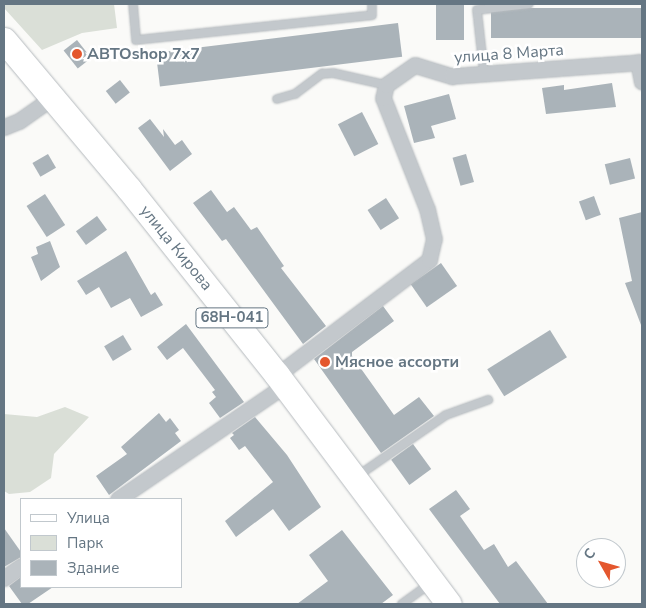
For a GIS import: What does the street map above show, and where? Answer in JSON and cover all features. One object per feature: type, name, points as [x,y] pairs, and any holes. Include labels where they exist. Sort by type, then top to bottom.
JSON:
[{"type":"main road","name":"улица Кирова","points":[[4,40],[53,97],[281,380],[449,604]]},
{"type":"street","name":"улица 8 Марта","points":[[386,85],[415,66],[452,76],[640,62]]},
{"type":"street","points":[[640,62],[642,82]]},
{"type":"street","points":[[119,498],[281,380],[429,260],[434,239],[427,209],[383,98],[386,85]]},
{"type":"street","points":[[4,127],[19,121],[53,97]]},
{"type":"street","points":[[4,578],[20,567]]},
{"type":"lane","points":[[133,4],[136,40],[372,15],[372,4]]},
{"type":"lane","points":[[484,73],[477,10],[529,4]]},
{"type":"lane","points":[[277,99],[295,94],[322,74],[386,85]]},
{"type":"lane","points":[[354,478],[446,415],[488,400]]},
{"type":"lane","points":[[402,604],[432,582]]},
{"type":"green space","points":[[4,4],[114,4],[117,28],[82,33],[42,50],[4,8]]},
{"type":"green space","points":[[65,407],[89,417],[54,454],[51,478],[30,492],[9,494],[4,491],[4,414],[37,417]]},
{"type":"building","points":[[436,4],[464,4],[464,40],[436,40]]},
{"type":"building","points":[[491,8],[642,8],[642,38],[491,38]]},
{"type":"building","points":[[398,23],[402,57],[160,86],[156,53]]},
{"type":"building","name":"АВТОshop 7x7","points":[[77,40],[91,58],[78,69],[64,50]]},
{"type":"building","points":[[120,80],[130,93],[116,104],[106,91]]},
{"type":"building","points":[[612,83],[616,107],[546,114],[542,88],[564,85],[564,90]]},
{"type":"building","points":[[449,94],[456,119],[431,126],[435,138],[414,143],[404,106]]},
{"type":"building","points":[[362,112],[378,144],[354,156],[338,124]]},
{"type":"building","points":[[150,119],[164,137],[163,129],[175,145],[182,140],[192,154],[170,171],[138,128]]},
{"type":"building","points":[[48,154],[56,168],[40,177],[32,163]]},
{"type":"building","points":[[466,154],[474,182],[461,186],[453,158]]},
{"type":"building","points":[[630,158],[635,178],[610,185],[605,164]]},
{"type":"building","points":[[211,190],[227,212],[234,207],[251,230],[257,227],[284,266],[281,268],[326,326],[303,344],[226,239],[222,241],[193,203]]},
{"type":"building","points":[[45,194],[65,225],[47,237],[27,206]]},
{"type":"building","points":[[594,196],[601,215],[586,220],[579,201]]},
{"type":"building","points":[[386,198],[399,218],[381,230],[368,210]]},
{"type":"building","points":[[642,212],[641,325],[625,283],[632,281],[619,218]]},
{"type":"building","points":[[97,216],[107,230],[86,245],[76,231]]},
{"type":"building","points":[[50,241],[60,267],[41,281],[31,257],[38,254],[36,247]]},
{"type":"building","points":[[126,251],[151,295],[155,292],[163,305],[141,317],[130,298],[111,308],[99,287],[86,295],[77,281]]},
{"type":"building","points":[[441,263],[457,286],[427,307],[411,284]]},
{"type":"building","points":[[383,306],[394,321],[352,352],[352,356],[394,415],[419,397],[434,416],[381,453],[314,359]]},
{"type":"building","points":[[186,324],[244,402],[220,418],[209,403],[216,397],[212,392],[215,390],[183,348],[167,360],[157,347]]},
{"type":"building","points":[[550,330],[567,357],[504,396],[487,369]]},
{"type":"building","points":[[123,335],[132,350],[113,361],[104,346]]},
{"type":"building","points":[[159,413],[166,422],[170,418],[179,430],[175,433],[181,441],[109,495],[96,476],[127,454],[121,447]]},
{"type":"building","points":[[255,417],[287,455],[321,507],[289,531],[273,509],[236,537],[225,521],[273,482],[245,446],[239,450],[230,438],[234,435],[232,433]]},
{"type":"building","points":[[413,444],[431,469],[409,485],[391,460]]},
{"type":"building","points":[[456,490],[470,509],[460,516],[484,550],[494,544],[508,567],[516,561],[548,604],[500,604],[429,509]]},
{"type":"building","points":[[4,528],[20,551],[20,558],[4,567]]},
{"type":"building","points":[[342,530],[393,595],[381,604],[297,604],[328,581],[309,555]]},
{"type":"building","points":[[20,578],[20,588],[52,588],[28,604],[22,604],[9,586]]},
{"type":"place","name":"АВТОshop 7x7","points":[[77,54]]},
{"type":"place","name":"Мясное ассорти","points":[[325,362]]}]
